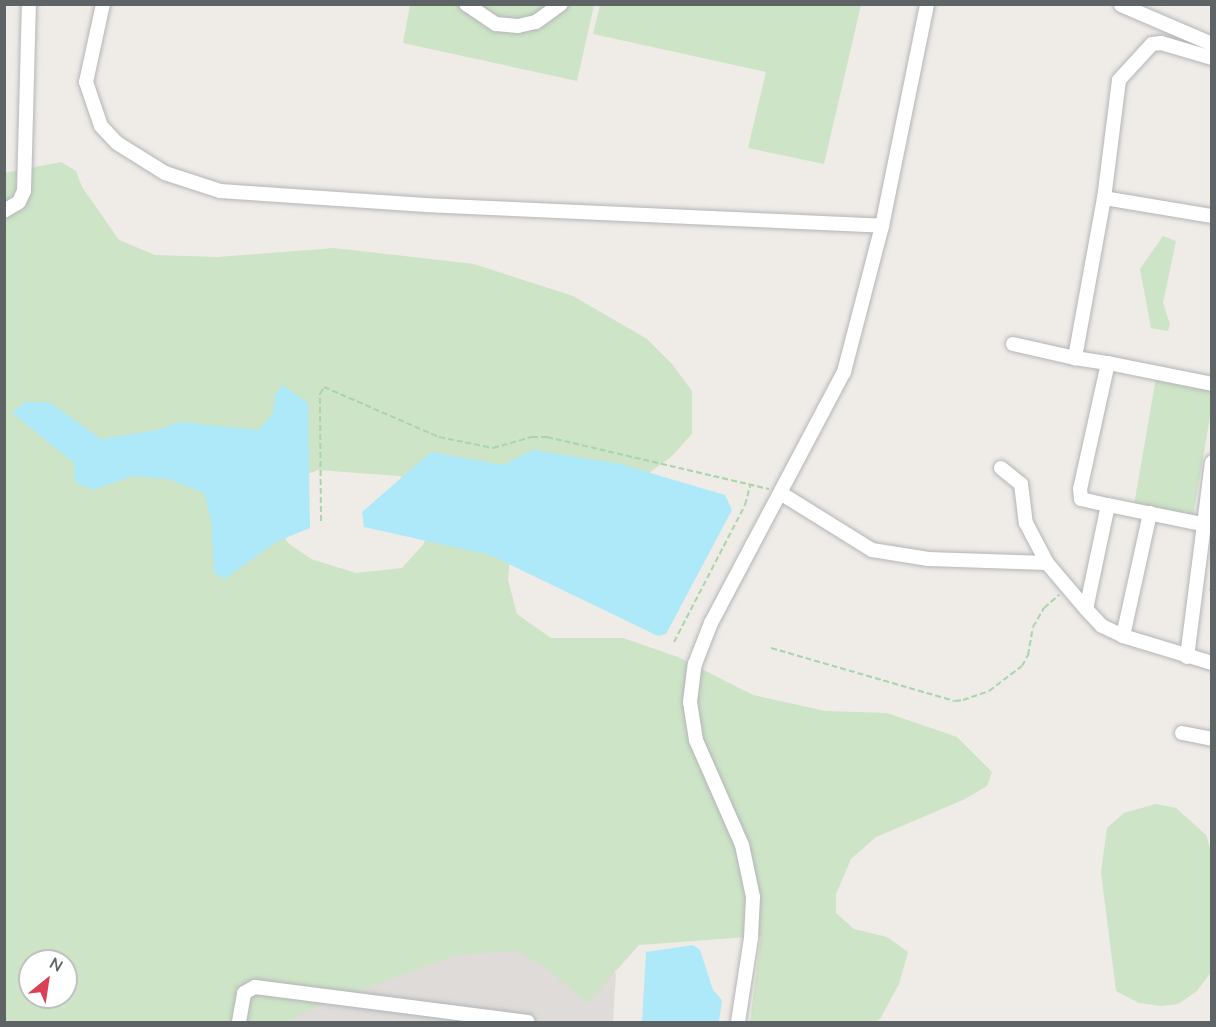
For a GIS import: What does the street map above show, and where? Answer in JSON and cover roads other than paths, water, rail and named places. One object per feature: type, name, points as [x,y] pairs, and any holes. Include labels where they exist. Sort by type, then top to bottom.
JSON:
[{"type":"street","points":[[4,211],[19,202],[24,191],[29,4]]},
{"type":"street","points":[[103,4],[86,82],[101,126],[117,143],[144,161],[173,176],[220,191],[392,203],[882,226]]},
{"type":"street","points":[[466,4],[488,20],[518,26],[536,22],[561,4]]},
{"type":"street","points":[[738,1023],[751,938],[749,872],[742,845],[696,740],[690,702],[700,646],[782,494],[844,372],[882,226],[927,4]]},
{"type":"street","points":[[1121,5],[1212,44]]},
{"type":"street","points":[[1075,358],[1104,198],[1119,80],[1152,44],[1161,43],[1212,58]]},
{"type":"street","points":[[1104,198],[1212,216]]},
{"type":"street","points":[[1013,344],[1212,384]]},
{"type":"street","points":[[1108,363],[1080,489],[1081,499],[1201,524]]},
{"type":"street","points":[[1187,657],[1201,524],[1212,463]]},
{"type":"street","points":[[1001,468],[1021,483],[1026,523],[1047,563],[1102,626],[1123,636],[1212,663]]},
{"type":"street","points":[[782,494],[872,550],[928,559],[1047,563]]},
{"type":"street","points":[[1086,609],[1108,505]]},
{"type":"street","points":[[1123,636],[1150,513]]},
{"type":"street","points":[[1182,733],[1212,739]]},
{"type":"street","points":[[239,1023],[244,993],[255,987],[528,1023]]},
{"type":"water","points":[[283,385],[308,403],[310,528],[276,542],[225,579],[214,573],[211,519],[204,493],[169,479],[133,476],[93,490],[75,482],[74,463],[12,413],[25,402],[49,402],[101,439],[157,430],[180,422],[259,430],[273,413],[275,394]]},
{"type":"water","points":[[533,450],[620,464],[725,495],[732,510],[666,634],[658,636],[490,555],[364,527],[362,512],[431,452],[503,465]]},
{"type":"water","points":[[693,945],[700,950],[713,990],[722,1000],[719,1022],[642,1022],[646,952]]}]
